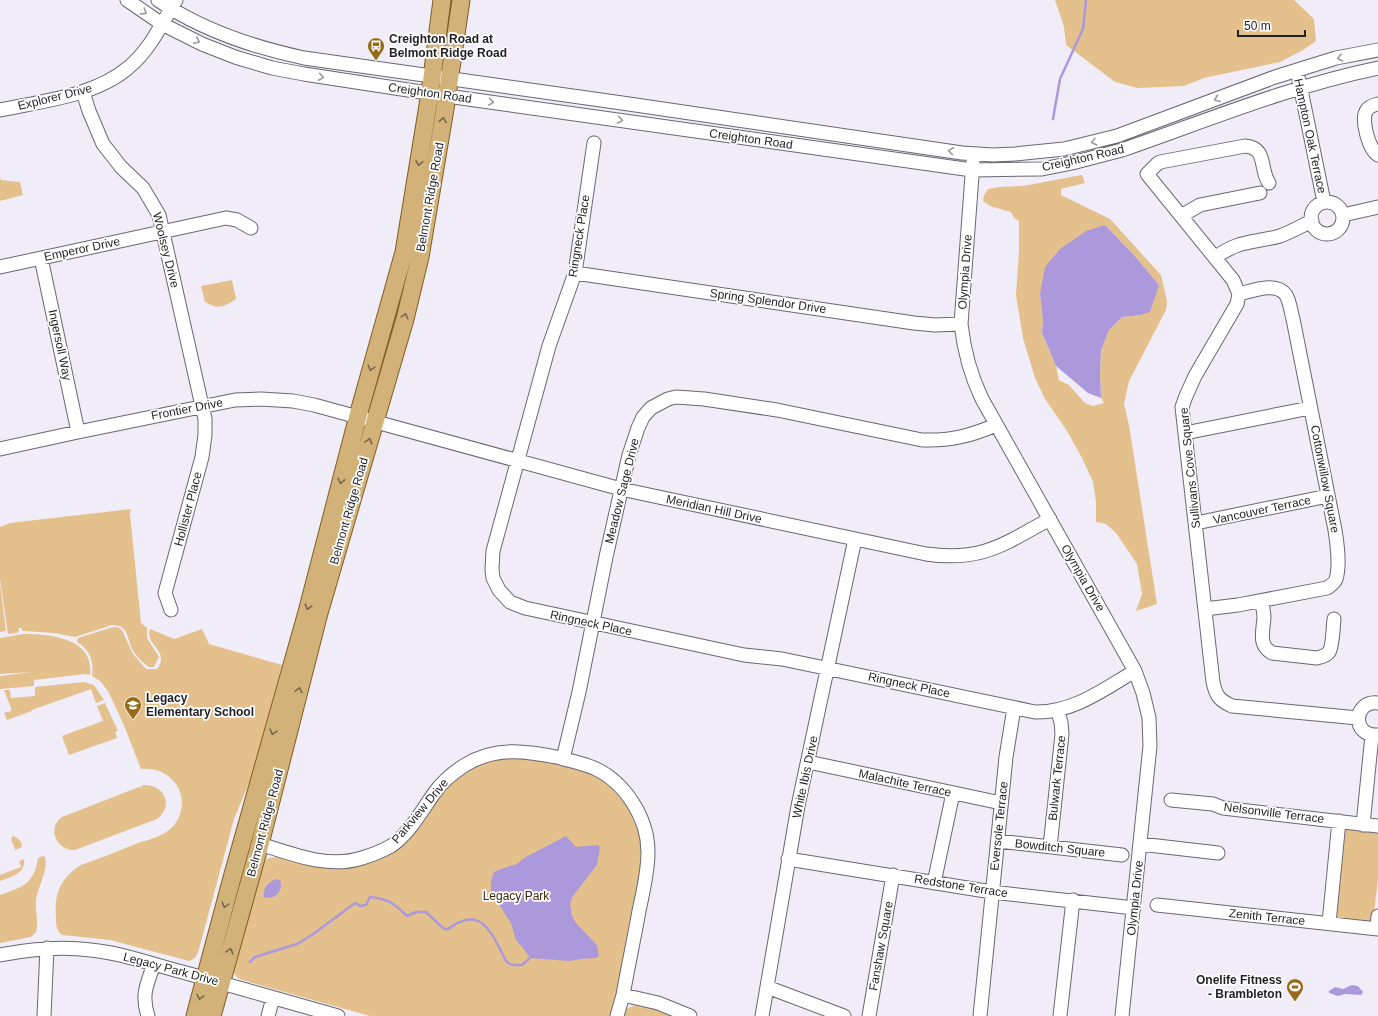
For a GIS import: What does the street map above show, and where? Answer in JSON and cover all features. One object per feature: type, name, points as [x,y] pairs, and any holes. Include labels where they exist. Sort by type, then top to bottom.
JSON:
[{"type":"main road","name":"Belmont Ridge Road","points":[[195,1016],[204,978],[307,612],[358,416],[404,252],[430,93],[442,0]]},
{"type":"main road","name":"Belmont Ridge Road","points":[[212,1016],[260,844],[319,613],[405,319],[420,257],[450,78],[461,0]]},
{"type":"street","name":"Creighton Road","points":[[127,0],[162,24],[202,44],[235,57],[272,68],[447,96],[972,170],[1042,169],[1095,158],[1300,88],[1340,76],[1378,68]]},
{"type":"street","name":"Creighton Road","points":[[158,0],[174,5],[221,33],[240,41],[272,51],[304,58],[974,154],[1016,154],[1064,149],[1116,136],[1275,77],[1336,58],[1378,50]]},
{"type":"street","name":"Explorer Drive","points":[[0,110],[83,92],[116,77],[130,67],[147,47],[174,5]]},
{"type":"street","name":"Hampton Oak Terrace","points":[[1296,71],[1324,202]]},
{"type":"street","name":"Woolsey Drive","points":[[83,92],[89,111],[103,144],[121,167],[143,188],[159,215],[164,232],[201,406]]},
{"type":"street","points":[[1378,104],[1372,105],[1367,109],[1364,115],[1370,145],[1378,155]]},
{"type":"street","name":"Ringneck Place","points":[[594,143],[575,273],[549,346],[493,551],[493,578],[500,590],[510,602],[525,608],[593,624],[744,655],[782,659],[1035,712],[1048,712],[1075,704],[1135,671]]},
{"type":"street","points":[[1239,294],[1233,280],[1147,174],[1160,162],[1252,146],[1258,150],[1261,157],[1265,178],[1269,183]]},
{"type":"street","name":"Olympia Drive","points":[[974,154],[961,324],[964,350],[972,378],[996,425],[1135,671],[1143,693],[1149,718],[1150,746],[1122,1016]]},
{"type":"street","points":[[1181,216],[1200,205],[1260,193]]},
{"type":"street","points":[[1324,202],[1337,204],[1343,215],[1341,227],[1331,234],[1324,234],[1319,231],[1314,227],[1312,221],[1314,209],[1318,204],[1324,202]]},
{"type":"street","points":[[1343,215],[1378,207]]},
{"type":"street","name":"Emperor Drive","points":[[0,267],[226,218],[237,220],[251,228]]},
{"type":"street","points":[[1215,258],[1233,246],[1280,236],[1312,221]]},
{"type":"street","name":"Ingersoll Way","points":[[41,258],[78,432]]},
{"type":"street","name":"Spring Splendor Drive","points":[[575,273],[914,323],[961,324]]},
{"type":"street","name":"Cottonwillow Square","points":[[1205,609],[1262,601],[1327,588],[1333,584],[1336,579],[1338,547],[1293,319],[1287,296],[1277,289],[1269,288],[1239,294]]},
{"type":"street","name":"Sullivans Cove Square","points":[[1239,294],[1237,304],[1195,376],[1182,407],[1213,682],[1216,694],[1224,702],[1232,706],[1358,718]]},
{"type":"street","name":"Meadow Sage Drive","points":[[563,759],[579,692],[629,455],[643,417],[651,408],[659,403],[676,397],[704,399],[777,410],[922,440],[940,441],[961,438],[996,425]]},
{"type":"street","name":"Frontier Drive","points":[[0,449],[235,400],[261,399],[314,404],[375,421]]},
{"type":"street","name":"Hollister Place","points":[[171,610],[166,593],[202,457],[205,435],[205,419],[201,406]]},
{"type":"street","points":[[1185,433],[1310,408]]},
{"type":"street","name":"Meridian Hill Drive","points":[[375,421],[621,489],[855,540],[945,557],[976,554],[992,550],[1050,519]]},
{"type":"street","name":"Vancouver Terrace","points":[[1196,523],[1328,496]]},
{"type":"street","name":"White Ibis Drive","points":[[762,1016],[798,806],[855,540]]},
{"type":"street","points":[[1262,601],[1264,615],[1262,637],[1263,645],[1272,653],[1317,658],[1324,656],[1328,653],[1331,647],[1334,619]]},
{"type":"street","points":[[1363,825],[1375,735],[1364,731],[1360,727],[1358,718],[1363,708],[1368,704],[1378,703]]},
{"type":"street","name":"Eversole Terrace","points":[[980,1016],[1006,757],[1014,708]]},
{"type":"street","name":"Bulwark Terrace","points":[[1050,847],[1062,734],[1061,722],[1057,710]]},
{"type":"street","name":"Parkview Drive","points":[[260,844],[308,859],[336,862],[360,859],[378,853],[392,846],[414,822],[436,791],[456,771],[481,758],[500,752],[517,751],[536,753],[594,768],[614,781],[627,794],[638,811],[648,842],[648,865],[623,995],[617,1016]]},
{"type":"street","name":"Malachite Terrace","points":[[808,762],[1001,803]]},
{"type":"street","points":[[934,883],[953,793]]},
{"type":"street","name":"Nelsonville Terrace","points":[[1170,800],[1213,804],[1223,808],[1291,817],[1378,826]]},
{"type":"street","points":[[1329,923],[1339,821]]},
{"type":"street","name":"Bowditch Square","points":[[998,841],[1122,855]]},
{"type":"street","points":[[1140,844],[1218,853]]},
{"type":"street","name":"Redstone Terrace","points":[[788,859],[992,892],[1134,908]]},
{"type":"street","name":"Fanshaw Square","points":[[869,1016],[893,875]]},
{"type":"street","points":[[1060,1016],[1072,900]]},
{"type":"street","name":"Zenith Terrace","points":[[1157,905],[1329,923],[1378,925]]},
{"type":"street","points":[[44,1016],[47,948]]},
{"type":"street","name":"Legacy Park Drive","points":[[0,955],[24,950],[47,948],[92,950],[154,964],[338,1016]]},
{"type":"street","points":[[148,1016],[144,997],[154,964]]},
{"type":"street","points":[[767,987],[844,1016]]},
{"type":"street","points":[[623,995],[658,1003],[690,1016]]},
{"type":"street","points":[[268,1016],[273,998]]},
{"type":"green space","points":[[1055,0],[1294,0],[1314,19],[1316,41],[1303,50],[1280,62],[1204,78],[1184,86],[1137,88],[1115,82],[1066,45],[1064,27]]},
{"type":"green space","points":[[1082,175],[1085,183],[1061,189],[1061,195],[1110,219],[1161,275],[1167,301],[1166,310],[1129,381],[1124,404],[1129,425],[1157,604],[1136,611],[1142,594],[1137,564],[1116,533],[1106,524],[1096,522],[1096,502],[1093,482],[1067,431],[1045,399],[1035,378],[1023,338],[1016,295],[1019,251],[1019,221],[1014,218],[1011,212],[990,206],[983,201],[984,195],[988,189],[1023,186]],"holes":[[[1105,225],[1134,255],[1159,285],[1140,315],[1122,317],[1109,330],[1101,349],[1101,398],[1104,403],[1093,406],[1085,403],[1069,385],[1059,380],[1056,366],[1042,333],[1043,321],[1040,294]]]},
{"type":"green space","points":[[0,177],[1,180],[20,182],[23,195],[0,201]]},
{"type":"green space","points":[[232,280],[236,299],[224,306],[217,307],[205,302],[201,286]]},
{"type":"green space","points":[[131,509],[130,514],[141,623],[147,628],[147,638],[159,657],[154,667],[149,667],[138,658],[133,651],[125,630],[118,626],[112,625],[75,637],[54,633],[23,631],[21,628],[19,628],[17,633],[8,634],[0,579],[0,527],[10,523]]},
{"type":"green space","points":[[0,583],[6,631],[0,632]]},
{"type":"green space","points":[[117,627],[122,630],[133,654],[146,669],[157,669],[161,657],[149,635],[150,629],[174,639],[202,629],[209,644],[282,665],[252,776],[234,819],[197,955],[189,961],[110,940],[62,935],[56,923],[57,894],[63,881],[68,875],[81,865],[162,835],[174,825],[182,808],[179,790],[169,776],[156,770],[141,769],[123,723],[108,691],[100,681],[92,676],[92,661],[90,656],[88,652],[77,642],[78,638]]},
{"type":"green space","points":[[23,634],[57,637],[78,646],[85,653],[90,663],[90,675],[85,674],[34,680],[34,686],[0,689],[0,676],[33,672],[0,674],[0,638]]},
{"type":"green space","points":[[84,682],[94,685],[104,700],[96,703],[91,689],[7,720],[4,713],[11,711],[11,708],[4,690],[10,690],[11,698],[35,696],[35,687]]},
{"type":"green space","points":[[105,703],[118,731],[115,732],[117,738],[69,755],[62,736],[103,721],[97,706]]},
{"type":"green space","name":"Legacy Park","points":[[500,759],[535,759],[577,768],[587,771],[605,781],[627,803],[641,831],[643,863],[611,1016],[370,1016],[242,980],[235,975],[233,967],[261,864],[267,859],[279,856],[312,864],[407,840],[424,821],[441,793],[449,784],[468,770],[478,765]]},
{"type":"green space","points":[[145,785],[158,788],[165,797],[165,808],[157,819],[75,850],[63,847],[59,843],[54,833],[57,822],[62,817],[139,787],[142,788],[141,786]]},
{"type":"green space","points":[[1343,824],[1378,828],[1378,879],[1373,922],[1333,918]]},
{"type":"green space","points":[[13,836],[19,840],[22,847],[15,850],[11,839]]},
{"type":"green space","points":[[43,856],[45,857],[46,863],[36,900],[36,932],[31,937],[0,943],[0,895],[15,890],[26,883],[34,874],[38,858]]},
{"type":"green space","points":[[24,859],[23,868],[17,874],[0,881],[0,875],[21,867],[19,861]]},
{"type":"green space","points":[[635,1005],[663,1011],[677,1016],[623,1016],[626,1009]]},
{"type":"shaded area","points":[[1105,225],[1134,255],[1159,285],[1150,312],[1122,317],[1109,330],[1101,350],[1101,398],[1088,393],[1056,366],[1042,333],[1043,321],[1040,294],[1045,267],[1060,249],[1086,231]]},
{"type":"shaded area","points":[[566,836],[576,847],[598,845],[600,848],[597,865],[573,896],[570,904],[572,916],[576,923],[597,945],[599,956],[596,958],[570,961],[530,958],[516,940],[511,923],[491,892],[491,880],[494,872],[517,864],[524,858]]},
{"type":"shaded area","points":[[276,879],[280,880],[281,884],[278,894],[268,898],[264,897],[264,891],[267,886]]},
{"type":"shaded area","points":[[1352,985],[1358,986],[1363,992],[1361,995],[1345,994],[1338,996],[1329,993],[1329,991],[1335,987],[1343,989]]},
{"type":"waterway","points":[[1053,119],[1060,79],[1083,29],[1086,0]]},
{"type":"waterway","points":[[250,962],[255,957],[297,944],[312,935],[355,903],[360,906],[366,905],[370,897],[390,902],[407,916],[416,912],[426,912],[444,929],[448,929],[466,920],[480,922],[490,932],[507,962],[514,965],[522,965],[530,958]]},
{"type":"place","name":"Creighton Road at Belmont Ridge Road","points":[[376,61]]},
{"type":"place","name":"Legacy Elementary School","points":[[133,720]]},
{"type":"place","name":"Onelife Fitness - Brambleton","points":[[1295,1002]]}]
